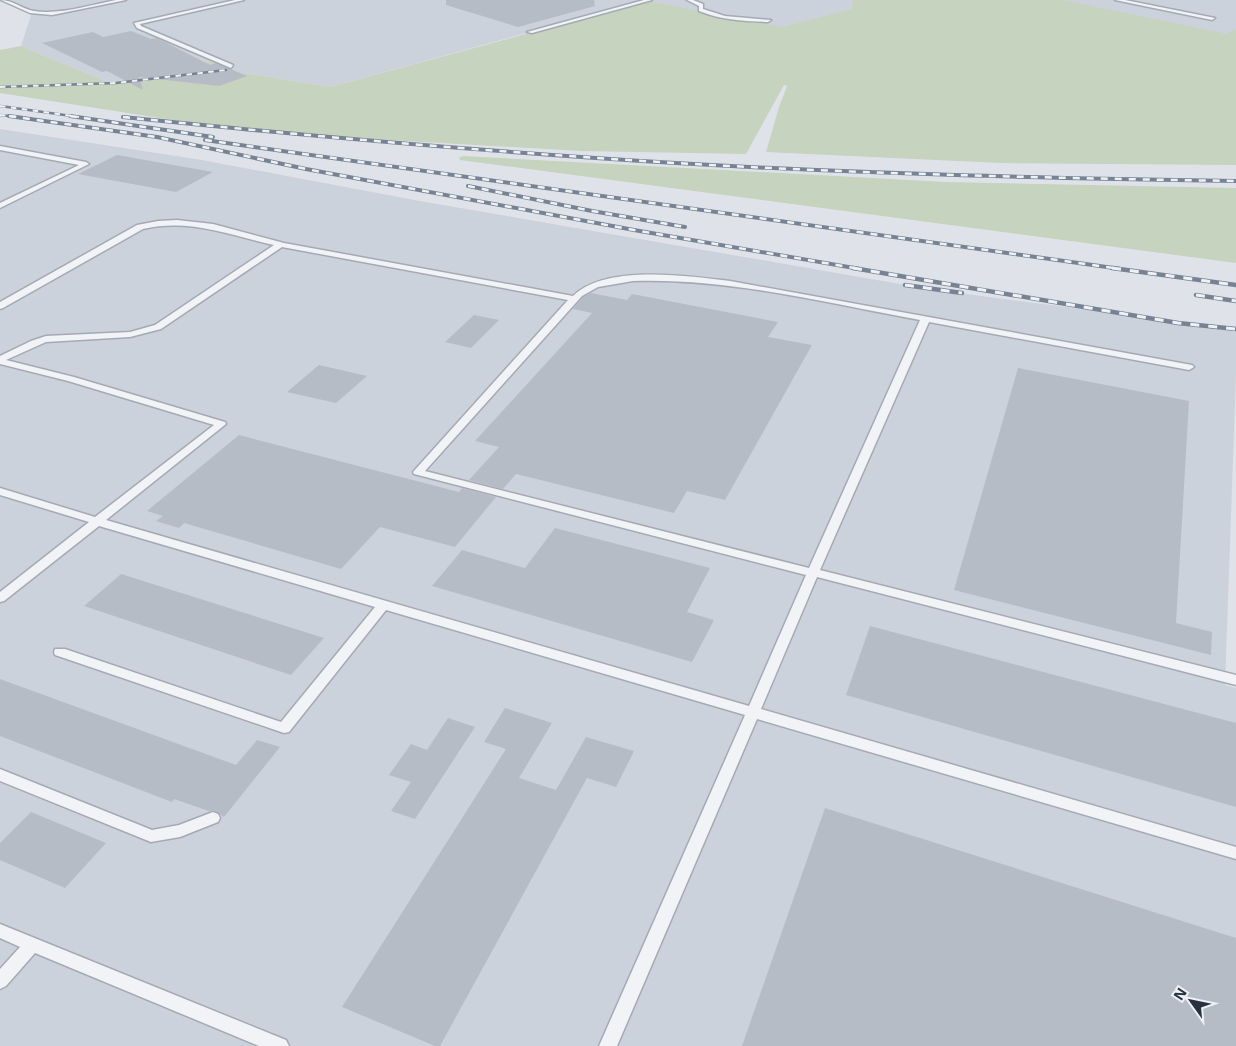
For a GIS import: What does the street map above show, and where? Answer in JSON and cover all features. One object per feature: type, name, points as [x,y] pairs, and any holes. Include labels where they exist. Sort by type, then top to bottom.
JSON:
[{"type":"lane","points":[[3,0],[32,12],[52,13],[124,0]]},
{"type":"lane","points":[[231,66],[139,27],[137,23],[242,0]]},
{"type":"lane","points":[[530,32],[650,0]]},
{"type":"lane","points":[[688,0],[700,5],[701,10],[708,14],[722,17],[768,20]]},
{"type":"lane","points":[[1117,0],[1212,18]]},
{"type":"lane","points":[[0,148],[86,164],[0,206]]},
{"type":"lane","points":[[0,306],[140,227],[155,222],[178,220],[281,244],[576,299]]},
{"type":"lane","points":[[0,360],[44,339],[72,336],[128,336],[158,327],[281,244]]},
{"type":"lane","points":[[1188,367],[730,283],[682,278],[602,283],[582,292],[418,472],[1236,680]]},
{"type":"lane","points":[[608,1046],[926,320]]},
{"type":"lane","points":[[0,360],[88,384],[220,424],[0,598]]},
{"type":"lane","points":[[0,491],[96,521],[1236,853]]},
{"type":"lane","points":[[60,652],[284,728],[383,605]]},
{"type":"lane","points":[[0,774],[150,836],[180,831],[213,818]]},
{"type":"lane","points":[[0,931],[280,1046]]},
{"type":"lane","points":[[0,981],[32,945]]},
{"type":"shaded area","points":[[3,0],[915,0],[813,33],[530,32],[330,87],[232,71],[110,83],[21,46],[32,12]]},
{"type":"shaded area","points":[[1038,0],[1236,0],[1236,41]]},
{"type":"shaded area","points":[[0,129],[202,160],[420,201],[935,290],[1236,329],[1225,685],[1236,688],[1236,1046],[0,1046]]},
{"type":"green space","points":[[853,0],[1063,0],[1227,34],[1236,29],[1236,165],[1000,163],[766,152],[787,86],[784,85],[746,154],[581,151],[249,132],[0,93],[0,50],[21,46],[110,83],[217,60],[231,66],[232,71],[330,87],[647,1],[783,27],[852,9]]},
{"type":"green space","points":[[463,156],[946,182],[1236,188],[1236,263],[460,160],[459,158]]},
{"type":"building","points":[[446,0],[594,0],[595,6],[518,27],[446,5]]},
{"type":"building","points":[[131,31],[151,39],[156,38],[210,65],[216,63],[247,76],[219,86],[139,77],[143,90],[107,71],[102,72],[42,43],[93,32],[103,37]]},
{"type":"building","points":[[117,155],[213,172],[176,192],[78,174]]},
{"type":"building","points":[[591,293],[627,300],[632,294],[778,322],[768,337],[812,345],[725,500],[687,491],[674,513],[516,474],[503,489],[469,480],[499,447],[475,441],[592,313],[573,309],[583,297]]},
{"type":"building","points":[[474,315],[499,320],[471,348],[445,342]]},
{"type":"building","points":[[319,365],[367,376],[336,403],[287,392]]},
{"type":"building","points":[[1018,368],[1189,401],[1176,623],[1212,632],[1211,655],[954,590]]},
{"type":"building","points":[[239,435],[459,492],[462,488],[496,497],[455,547],[380,527],[341,569],[184,523],[179,528],[156,521],[163,516],[147,511]]},
{"type":"building","points":[[555,528],[710,568],[687,612],[714,620],[692,662],[432,586],[462,550],[525,568]]},
{"type":"building","points":[[121,574],[324,638],[291,675],[84,606]]},
{"type":"building","points":[[870,626],[1236,723],[1236,807],[846,695]]},
{"type":"building","points":[[0,679],[236,765],[257,740],[280,747],[224,817],[214,810],[209,811],[174,799],[172,802],[0,736]]},
{"type":"building","points":[[505,708],[552,723],[519,778],[556,790],[586,737],[634,751],[616,787],[587,778],[440,1046],[435,1046],[342,1007],[506,749],[484,742]]},
{"type":"building","points":[[448,718],[475,727],[415,819],[391,811],[411,782],[389,775],[411,744],[427,750]]},
{"type":"building","points":[[825,808],[1236,938],[1236,1046],[742,1046]]},
{"type":"building","points":[[31,812],[106,843],[65,888],[0,860],[0,843]]},
{"type":"railway","points":[[0,87],[116,83],[226,70]]},
{"type":"railway","points":[[0,106],[79,117]]},
{"type":"railway","points":[[0,115],[9,116]]},
{"type":"railway","points":[[9,116],[18,117]]},
{"type":"railway","points":[[9,116],[157,137],[306,169],[634,230],[860,269]]},
{"type":"railway","points":[[70,116],[213,137]]},
{"type":"railway","points":[[128,117],[123,117],[399,143],[676,163],[956,175],[1236,181]]},
{"type":"railway","points":[[205,140],[1121,269]]},
{"type":"railway","points":[[468,186],[592,211],[685,227]]},
{"type":"railway","points":[[853,268],[1178,323],[1236,329]]},
{"type":"railway","points":[[1112,268],[1236,285]]},
{"type":"railway","points":[[905,285],[962,293]]},
{"type":"railway","points":[[1196,295],[1236,301]]}]
